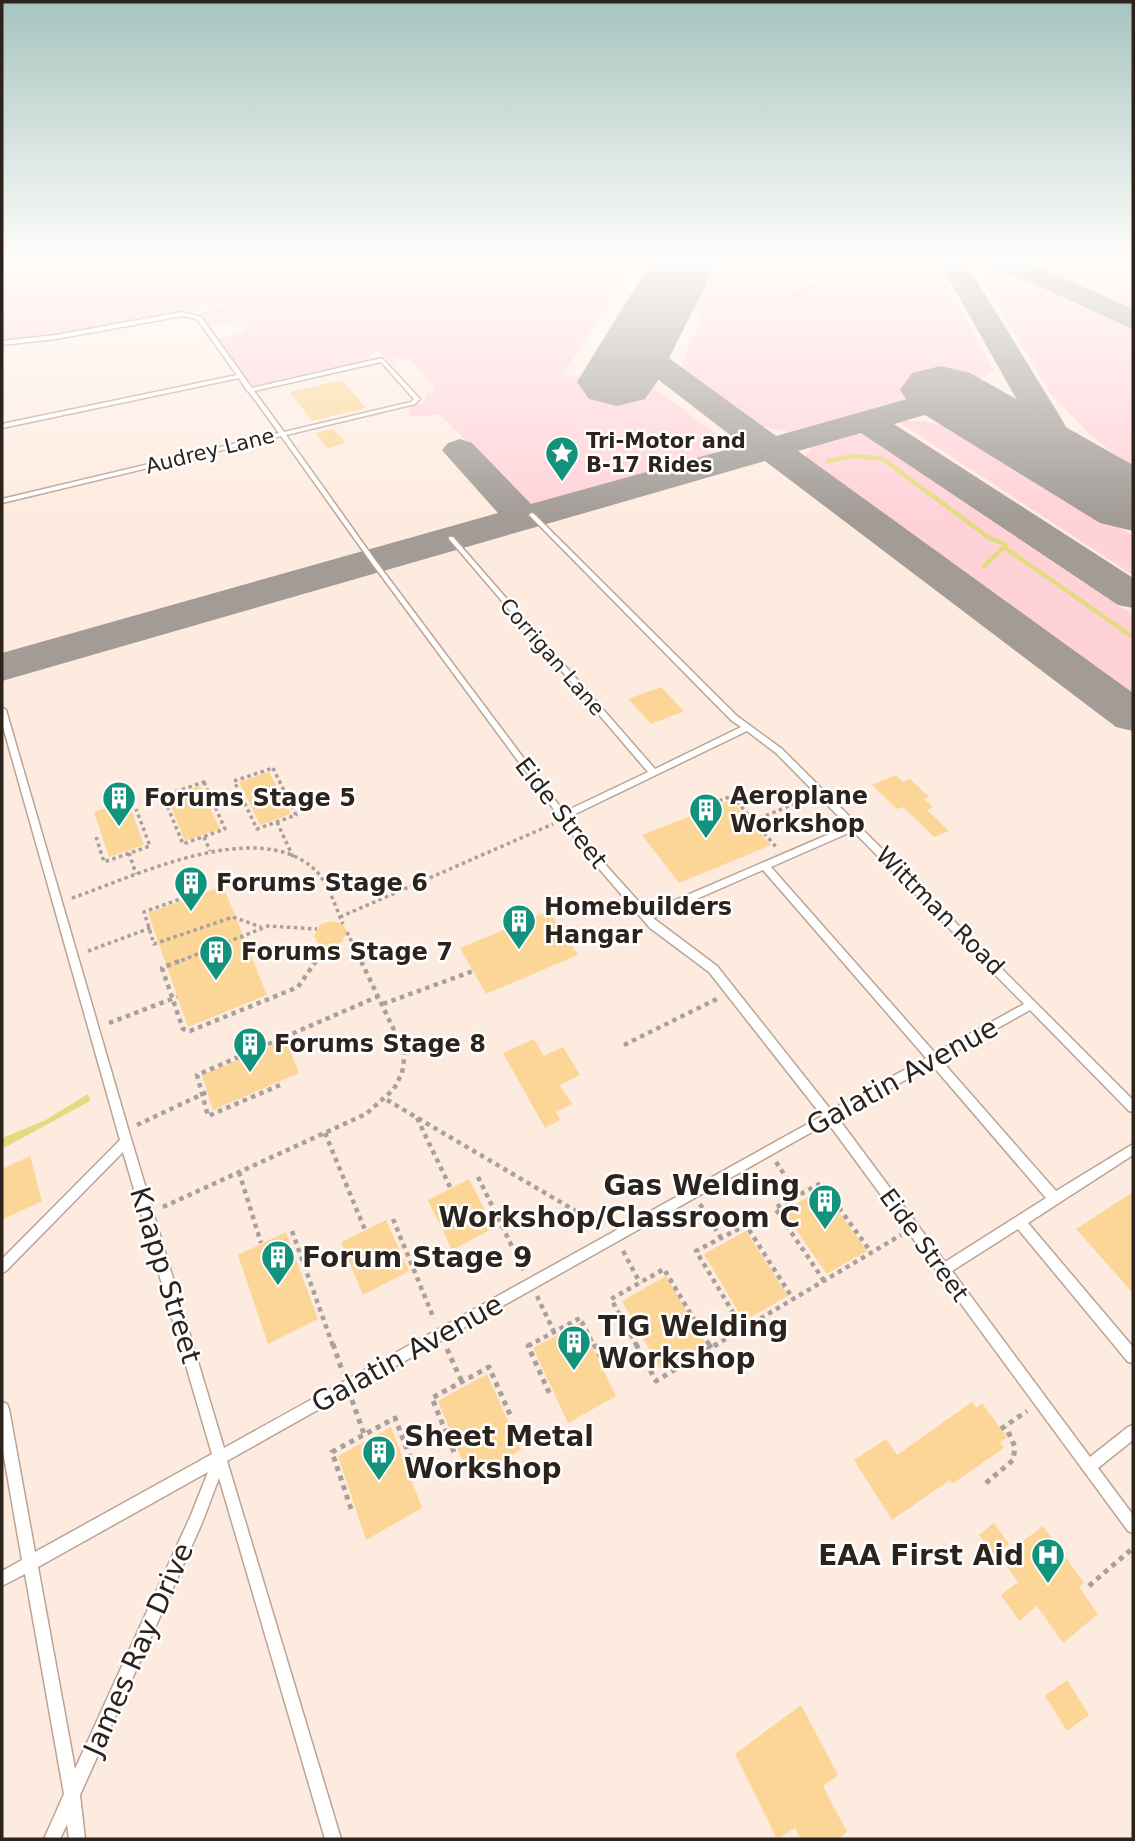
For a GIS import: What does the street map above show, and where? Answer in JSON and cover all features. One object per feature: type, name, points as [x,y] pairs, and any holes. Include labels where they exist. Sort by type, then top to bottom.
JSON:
[{"type":"lane","name":"Eide Street","points":[[218,346],[592,855],[646,917],[713,969],[732,992],[830,1117],[1133,1526]]},
{"type":"lane","name":"Audrey Lane","points":[[2,501],[417,400],[382,360],[249,390]]},
{"type":"lane","points":[[2,425],[239,376]]},
{"type":"lane","name":"Wittman Road","points":[[532,515],[746,729],[779,751],[1133,1107]]},
{"type":"lane","name":"Corrigan Lane","points":[[451,538],[654,774]]},
{"type":"lane","name":"Knapp Street","points":[[2,710],[124,1137],[333,1839]]},
{"type":"lane","points":[[563,816],[746,729]]},
{"type":"lane","points":[[646,917],[855,827]]},
{"type":"lane","points":[[764,865],[1055,1199]]},
{"type":"lane","name":"Galatin Avenue","points":[[2,1579],[1032,1004]]},
{"type":"lane","points":[[2,1267],[124,1137]]},
{"type":"lane","points":[[943,1270],[1133,1149]]},
{"type":"lane","points":[[1019,1222],[1133,1357]]},
{"type":"lane","points":[[2,1409],[72,1795],[77,1839]]},
{"type":"lane","points":[[1088,1467],[1133,1432]]},
{"type":"lane","name":"James Ray Drive","points":[[52,1839],[197,1518],[221,1457]]},
{"type":"path","points":[[272,768],[296,815],[277,822],[257,829],[234,781],[272,768]]},
{"type":"path","points":[[204,782],[225,829],[204,837],[183,844],[163,796],[204,782]]},
{"type":"path","points":[[753,821],[821,793]]},
{"type":"path","points":[[706,806],[732,796],[784,857]]},
{"type":"path","points":[[96,836],[104,862],[150,846],[136,809]]},
{"type":"path","points":[[340,917],[554,824],[563,816]]},
{"type":"path","points":[[277,822],[293,857]]},
{"type":"path","points":[[204,837],[210,851]]},
{"type":"path","points":[[57,904],[210,851],[247,848],[293,857],[311,866],[343,924]]},
{"type":"path","points":[[129,853],[136,875]]},
{"type":"path","points":[[205,890],[144,912],[154,944],[159,945],[233,916],[262,928],[317,929]]},
{"type":"path","points":[[72,956],[150,928]]},
{"type":"path","points":[[262,928],[162,968],[183,1030],[190,1031],[298,988],[327,946]]},
{"type":"path","points":[[148,1214],[366,1114],[387,1100],[405,1071],[405,1053],[347,932]]},
{"type":"path","points":[[383,1004],[473,971]]},
{"type":"path","points":[[624,1045],[732,992]]},
{"type":"path","points":[[280,1085],[208,1116],[200,1095],[197,1075],[379,996]]},
{"type":"path","points":[[93,1028],[174,998]]},
{"type":"path","points":[[124,1137],[207,1092]]},
{"type":"path","points":[[387,1100],[574,1210],[585,1221]]},
{"type":"path","points":[[416,1116],[451,1189]]},
{"type":"path","points":[[325,1133],[365,1230]]},
{"type":"path","points":[[768,1151],[798,1195]]},
{"type":"path","points":[[239,1172],[261,1243]]},
{"type":"path","points":[[478,1177],[554,1332]]},
{"type":"path","points":[[824,1281],[775,1208],[821,1182],[872,1252]]},
{"type":"path","points":[[693,1193],[722,1238]]},
{"type":"path","points":[[393,1219],[462,1382]]},
{"type":"path","points":[[743,1329],[696,1251],[746,1225],[793,1299]]},
{"type":"path","points":[[711,1348],[664,1269],[611,1299],[656,1381],[824,1281],[911,1228]]},
{"type":"path","points":[[292,1231],[364,1434]]},
{"type":"path","points":[[615,1236],[640,1283]]},
{"type":"path","points":[[551,1397],[527,1346],[580,1318],[605,1367]]},
{"type":"path","points":[[454,1452],[432,1398],[489,1367],[512,1419]]},
{"type":"path","points":[[986,1483],[1010,1465],[1016,1456],[1015,1442],[1004,1428],[1040,1402]]},
{"type":"path","points":[[351,1509],[332,1452],[364,1434],[395,1418],[416,1473]]},
{"type":"path","points":[[1089,1586],[1133,1548]]},
{"type":"shaded area","points":[[2,346],[1133,346],[1133,1839],[2,1839]]},
{"type":"shaded area","points":[[224,346],[582,346],[563,374],[654,388],[731,445],[690,462],[532,507],[440,415],[409,416],[411,406],[424,403],[427,393],[436,390],[411,360],[394,359],[397,363],[393,364],[375,350],[367,362],[252,385]]},
{"type":"shaded area","points":[[690,346],[981,346],[994,371],[983,377],[789,432],[750,424],[686,377],[680,369]]},
{"type":"shaded area","points":[[1022,346],[1133,346],[1133,468],[1089,434],[1051,394]]},
{"type":"shaded area","points":[[897,421],[925,421],[963,431],[1133,536],[1133,575]]},
{"type":"shaded area","points":[[851,433],[864,435],[1133,615],[1133,704],[807,466],[805,456],[815,444]]},
{"type":"shaded area","points":[[88,1094],[90,1101],[2,1149],[2,1138],[44,1121]]},
{"type":"building","points":[[342,380],[366,408],[312,421],[290,392]]},
{"type":"building","points":[[333,429],[346,443],[328,448],[315,433]]},
{"type":"building","points":[[661,687],[684,711],[651,724],[628,699]]},
{"type":"building","points":[[269,772],[291,814],[260,825],[239,782]]},
{"type":"building","points":[[895,775],[903,782],[910,779],[929,797],[924,799],[933,807],[927,810],[949,831],[934,837],[903,807],[897,809],[872,785]]},
{"type":"building","points":[[200,786],[220,829],[185,841],[167,797]]},
{"type":"building","name":"Aeroplane Workshop","points":[[731,800],[771,845],[679,883],[642,835]]},
{"type":"building","name":"Forums Stage 5","points":[[128,801],[144,845],[109,857],[94,812]]},
{"type":"building","points":[[223,886],[267,995],[188,1027],[148,913]]},
{"type":"building","name":"Homebuilders Hangar","points":[[549,911],[578,955],[486,994],[460,948]]},
{"type":"building","points":[[330,921],[343,924],[347,932],[342,942],[330,947],[318,944],[314,936],[320,925]]},
{"type":"building","points":[[534,1039],[544,1056],[563,1047],[580,1075],[560,1085],[572,1104],[556,1112],[560,1120],[545,1128],[503,1053]]},
{"type":"building","name":"Forums Stage 8","points":[[286,1040],[299,1073],[213,1110],[202,1075]]},
{"type":"building","points":[[30,1156],[42,1201],[2,1220],[2,1169]]},
{"type":"building","points":[[469,1179],[494,1228],[452,1250],[428,1200]]},
{"type":"building","name":"Gas Welding Workshop/Classroom C","points":[[822,1189],[867,1251],[827,1274],[783,1211]]},
{"type":"building","points":[[1133,1192],[1133,1293],[1076,1229]]},
{"type":"building","points":[[386,1220],[409,1271],[363,1295],[341,1242]]},
{"type":"building","points":[[746,1231],[788,1296],[744,1321],[704,1254]]},
{"type":"building","name":"Forum Stage 9","points":[[286,1232],[318,1319],[268,1344],[238,1255]]},
{"type":"building","points":[[666,1276],[706,1344],[661,1370],[622,1301]]},
{"type":"building","name":"TIG Welding Workshop","points":[[580,1323],[616,1396],[568,1423],[533,1348]]},
{"type":"building","points":[[487,1374],[521,1450],[470,1479],[438,1401]]},
{"type":"building","points":[[972,1402],[976,1408],[982,1403],[1007,1437],[1000,1442],[1004,1448],[952,1484],[950,1480],[892,1520],[854,1460],[886,1439],[897,1455]]},
{"type":"building","name":"Sheet Metal Workshop","points":[[391,1427],[422,1508],[366,1540],[338,1456]]},
{"type":"building","points":[[994,1523],[1009,1544],[994,1555],[979,1535]]},
{"type":"building","name":"EAA First Aid","points":[[1043,1526],[1084,1583],[1079,1587],[1098,1614],[1063,1643],[1037,1606],[1019,1621],[1001,1595],[1018,1582],[1001,1558]]},
{"type":"building","points":[[1067,1680],[1089,1715],[1067,1731],[1045,1696]]},
{"type":"building","points":[[801,1705],[838,1775],[823,1786],[847,1832],[838,1839],[801,1839],[795,1828],[777,1839],[735,1754]]},
{"type":"waterway","points":[[828,461],[854,456],[883,459],[988,537],[1006,545],[984,566]]},
{"type":"waterway","points":[[1004,547],[1133,637]]},
{"type":"taxiway","points":[[640,346],[640,350],[655,363],[770,448]]},
{"type":"taxiway","points":[[1002,346],[1047,423],[1060,460]]},
{"type":"taxiway","points":[[866,421],[953,396]]},
{"type":"taxiway","points":[[770,448],[866,421]]},
{"type":"taxiway","points":[[866,421],[1133,596]]},
{"type":"taxiway","points":[[2,667],[770,448]]},
{"type":"taxiway","points":[[770,448],[1133,716]]},
{"type":"taxiway","points":[[460,450],[523,518]]},
{"type":"runway","points":[[617,382],[637,346]]},
{"type":"runway","points":[[941,390],[1133,503]]},
{"type":"place","name":"Tri-Motor and B-17 Rides","points":[[562,483]]},
{"type":"place","name":"Forums Stage 5","points":[[119,828]]},
{"type":"place","name":"Aeroplane Workshop","points":[[706,840]]},
{"type":"place","name":"Forums Stage 6","points":[[191,913]]},
{"type":"place","name":"Homebuilders Hangar","points":[[519,951]]},
{"type":"place","name":"Forums Stage 7","points":[[216,982]]},
{"type":"place","name":"Forums Stage 8","points":[[250,1074]]},
{"type":"place","name":"Gas Welding Workshop/Classroom C","points":[[825,1231]]},
{"type":"place","name":"Forum Stage 9","points":[[278,1287]]},
{"type":"place","name":"TIG Welding Workshop","points":[[574,1372]]},
{"type":"place","name":"Sheet Metal Workshop","points":[[379,1482]]},
{"type":"place","name":"EAA First Aid","points":[[1048,1585]]}]
